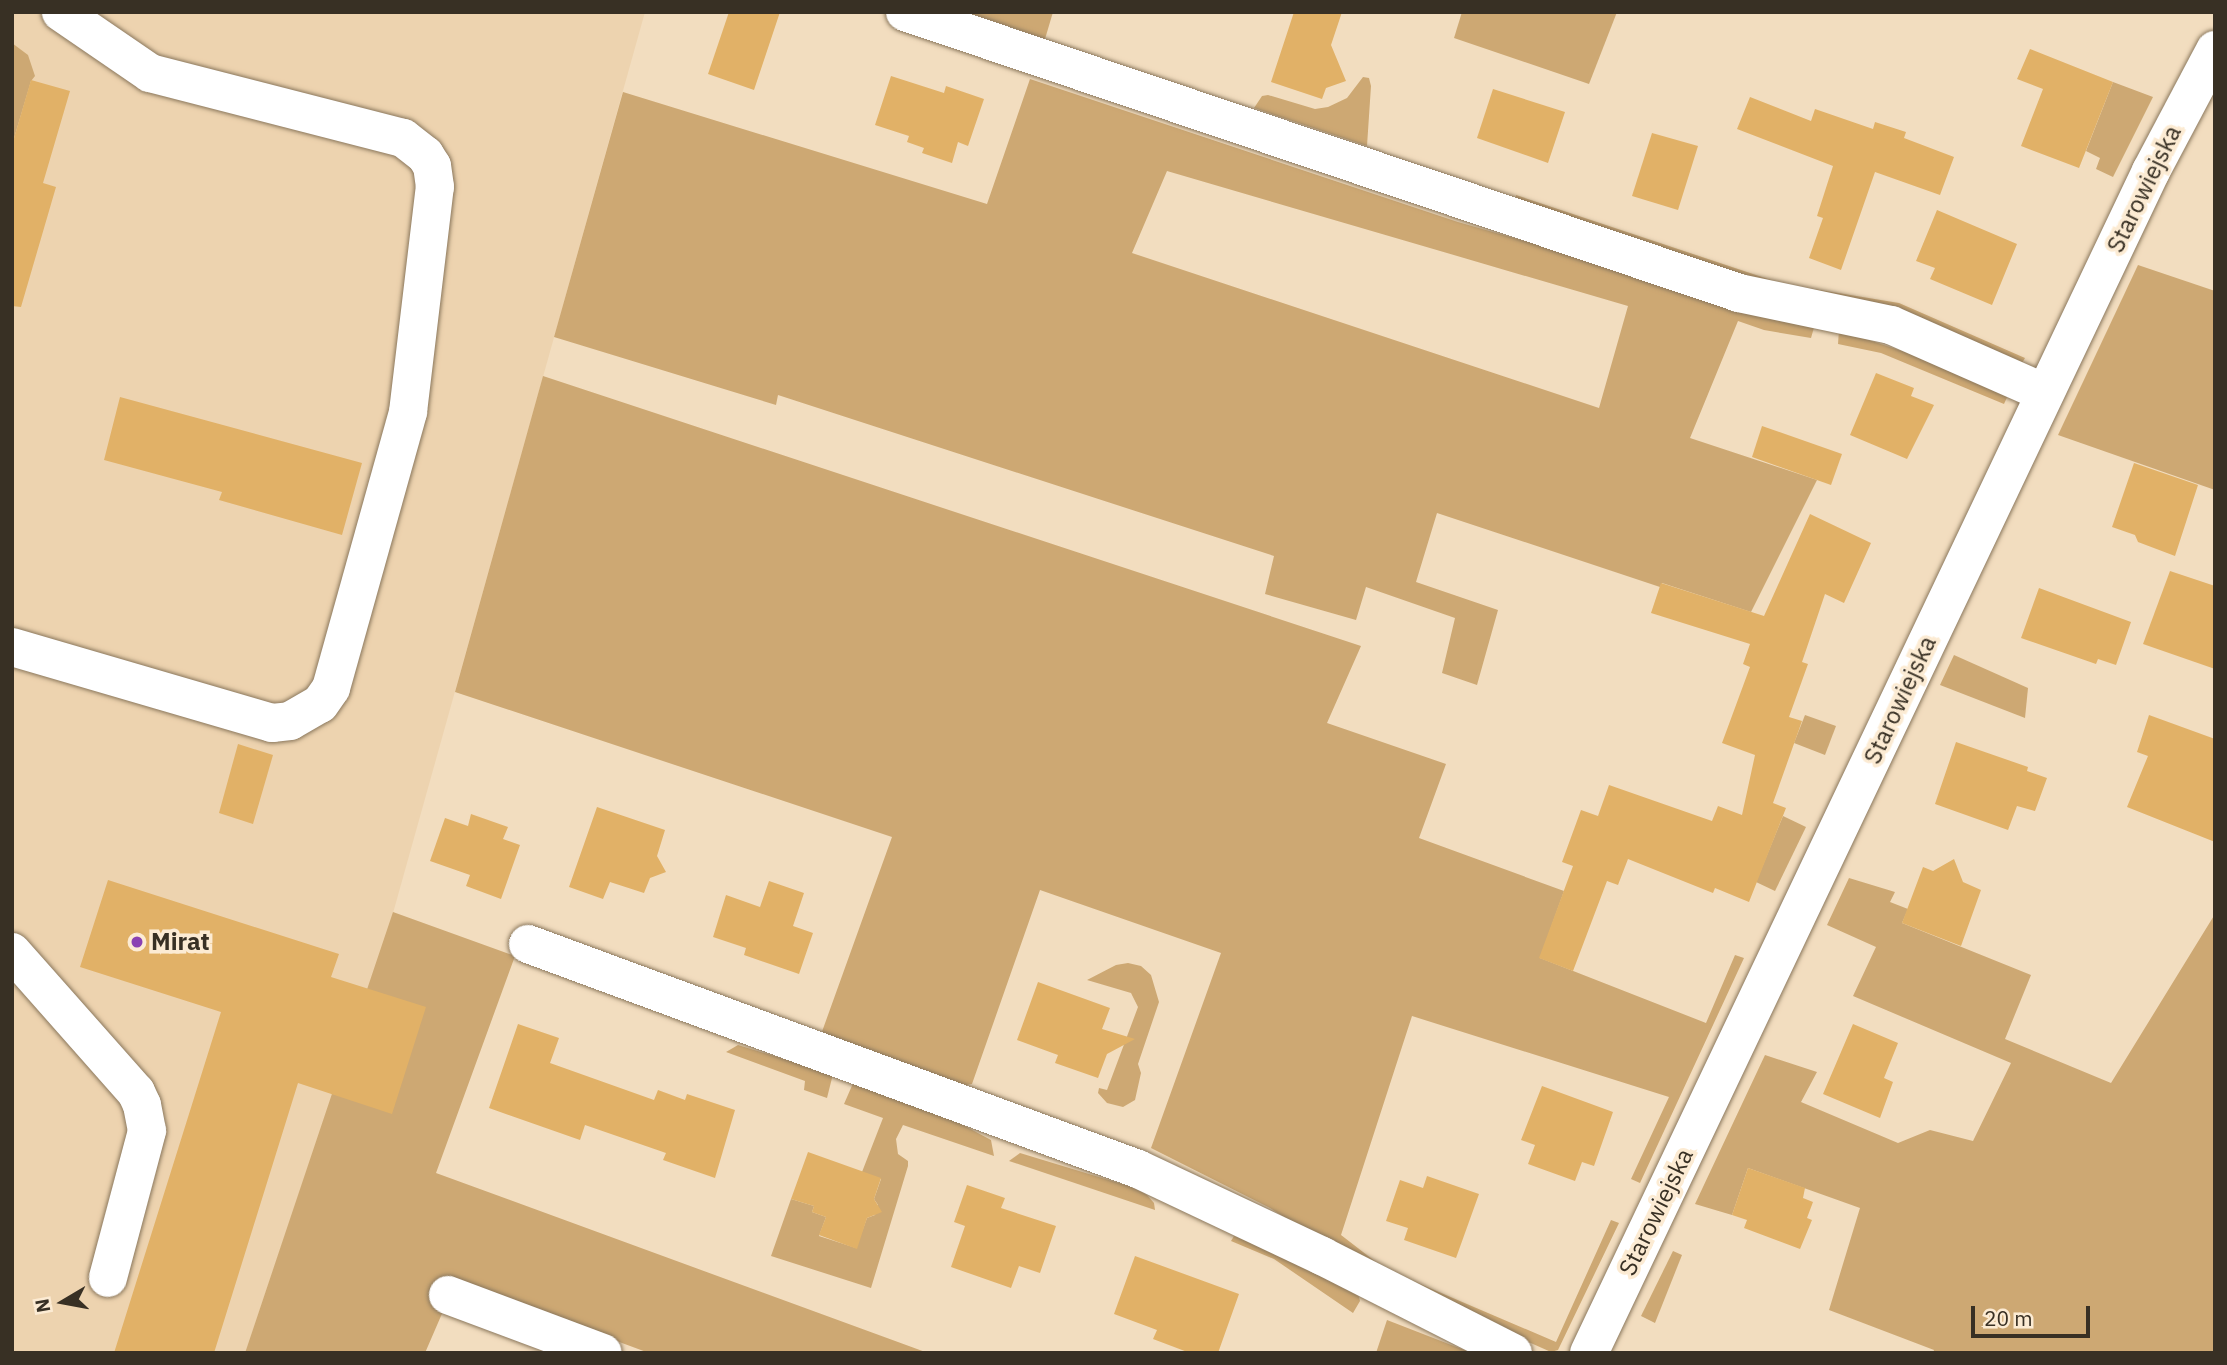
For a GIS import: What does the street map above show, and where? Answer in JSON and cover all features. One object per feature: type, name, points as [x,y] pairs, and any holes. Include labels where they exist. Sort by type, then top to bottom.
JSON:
[{"type":"street","points":[[12,647],[272,723],[290,721],[320,704],[331,688],[408,412],[435,187],[432,166],[425,155],[403,138],[150,73],[61,12]]},
{"type":"street","points":[[905,12],[1739,293],[1891,325],[2045,393]]},
{"type":"street","name":"Starowiejska","points":[[1589,1353],[2151,171],[2215,50]]},
{"type":"street","points":[[528,944],[1138,1169],[1322,1256],[1513,1353]]},
{"type":"street","points":[[12,952],[136,1092],[142,1105],[147,1131],[108,1278]]},
{"type":"street","points":[[448,1295],[603,1353]]},
{"type":"shaded area","points":[[12,12],[645,12],[388,931],[245,1353],[12,1353]]},
{"type":"shaded area","points":[[966,12],[1053,12],[1045,39]]},
{"type":"shaded area","points":[[1462,12],[1617,12],[1589,84],[1454,38]]},
{"type":"shaded area","points":[[12,43],[28,55],[35,76],[31,81],[12,145]]},
{"type":"shaded area","points":[[1363,77],[1369,78],[1371,86],[1367,146],[1254,108],[1262,96],[1268,95],[1315,109],[1328,107],[1347,98]]},
{"type":"shaded area","points":[[1030,79],[1458,222],[1815,324],[1811,338],[1764,330],[1738,321],[1690,438],[1817,480],[1751,612],[1662,583],[1660,587],[1437,513],[1416,582],[1498,610],[1477,685],[1442,673],[1455,618],[1366,587],[1356,620],[1265,594],[1274,556],[778,395],[776,405],[554,337],[623,92],[987,204]],"holes":[[[1167,171],[1628,306],[1599,408],[1132,253]]]},
{"type":"shaded area","points":[[2113,82],[2153,97],[2113,177],[2096,169],[2100,158],[2086,151]]},
{"type":"shaded area","points":[[1516,195],[1783,284],[1899,303],[2025,358],[2022,363],[1516,206]]},
{"type":"shaded area","points":[[2138,265],[2215,291],[2215,490],[2058,435]]},
{"type":"shaded area","points":[[1839,330],[1947,366],[2009,393],[2004,404],[1881,353],[1838,344]]},
{"type":"shaded area","points":[[543,376],[1361,646],[1327,723],[1446,764],[1419,838],[1564,891],[1540,958],[1706,1023],[1735,955],[1744,958],[1640,1183],[1631,1179],[1669,1097],[1412,1016],[1341,1235],[1385,1269],[1556,1342],[1611,1220],[1619,1223],[1558,1350],[1551,1352],[1359,1266],[1270,1208],[1151,1148],[1221,953],[1040,890],[972,1084],[955,1087],[819,1040],[892,837],[455,692]]},
{"type":"shaded area","points":[[1954,655],[2028,688],[2025,718],[1940,685]]},
{"type":"shaded area","points":[[1805,715],[1836,726],[1825,755],[1794,743]]},
{"type":"shaded area","points":[[1783,816],[1806,827],[1775,891],[1756,882]]},
{"type":"shaded area","points":[[1849,878],[1895,892],[1890,902],[1908,909],[1902,923],[2031,975],[2005,1039],[2111,1083],[2215,914],[2215,1353],[1933,1353],[1934,1350],[1829,1310],[1860,1208],[1748,1168],[1732,1215],[1695,1204],[1765,1055],[1817,1072],[1801,1102],[1898,1143],[1930,1130],[1973,1141],[2011,1063],[1853,996],[1876,947],[1827,925]]},
{"type":"shaded area","points":[[393,912],[515,956],[436,1173],[928,1353],[649,1353],[447,1278],[444,1309],[425,1353],[245,1353]]},
{"type":"shaded area","points":[[1128,963],[1141,966],[1151,975],[1159,1002],[1138,1064],[1141,1073],[1135,1100],[1123,1107],[1107,1103],[1098,1093],[1099,1088],[1107,1090],[1138,1007],[1131,993],[1087,980],[1116,965]]},
{"type":"shaded area","points":[[738,1045],[833,1074],[827,1098],[804,1090],[805,1081],[726,1052]]},
{"type":"shaded area","points":[[854,1081],[963,1125],[991,1140],[994,1156],[903,1125],[896,1139],[898,1154],[908,1161],[908,1166],[871,1288],[771,1256],[791,1199],[814,1206],[812,1212],[826,1217],[819,1236],[856,1248],[867,1218],[875,1215],[878,1205],[874,1199],[881,1179],[862,1172],[883,1118],[844,1104]]},
{"type":"shaded area","points":[[1020,1153],[1135,1188],[1147,1195],[1154,1203],[1155,1210],[1009,1161]]},
{"type":"shaded area","points":[[1234,1236],[1303,1263],[1358,1294],[1360,1301],[1353,1313],[1274,1259],[1231,1241]]},
{"type":"shaded area","points":[[1673,1251],[1682,1255],[1655,1323],[1641,1316]]},
{"type":"shaded area","points":[[1387,1320],[1472,1353],[1376,1353]]},
{"type":"building","points":[[729,12],[780,12],[754,90],[708,74]]},
{"type":"building","points":[[1294,12],[1342,12],[1331,45],[1346,81],[1326,88],[1322,99],[1271,82]]},
{"type":"building","points":[[2030,49],[2113,82],[2079,168],[2021,146],[2043,89],[2017,79]]},
{"type":"building","points":[[891,76],[944,93],[946,86],[984,99],[968,146],[958,142],[952,163],[922,153],[924,148],[907,142],[909,136],[875,125]]},
{"type":"building","points":[[31,80],[70,91],[43,183],[56,187],[21,307],[12,306],[12,145]]},
{"type":"building","points":[[1493,89],[1565,112],[1548,163],[1477,138]]},
{"type":"building","points":[[1750,97],[1811,121],[1815,109],[1873,129],[1875,122],[1906,132],[1904,138],[1954,157],[1940,195],[1875,172],[1841,270],[1809,258],[1823,218],[1817,216],[1833,166],[1737,129]]},
{"type":"building","points":[[1652,133],[1698,146],[1678,210],[1632,196]]},
{"type":"building","points":[[1937,210],[2017,244],[1992,305],[1930,279],[1935,268],[1916,261]]},
{"type":"building","points":[[1876,373],[1914,388],[1911,396],[1934,405],[1907,459],[1850,435]]},
{"type":"building","points":[[120,397],[362,463],[342,535],[219,500],[222,492],[104,460]]},
{"type":"building","points":[[1762,426],[1842,454],[1831,485],[1752,457]]},
{"type":"building","points":[[2134,463],[2198,485],[2175,556],[2138,542],[2135,535],[2112,527]]},
{"type":"building","points":[[1810,514],[1871,543],[1844,603],[1825,594],[1802,662],[1808,664],[1789,717],[1802,721],[1773,803],[1786,808],[1749,902],[1715,888],[1713,893],[1628,859],[1618,885],[1607,881],[1573,971],[1539,958],[1573,866],[1562,862],[1581,810],[1598,816],[1609,785],[1712,821],[1718,806],[1742,815],[1755,755],[1722,743],[1750,667],[1743,664],[1750,644],[1651,613],[1661,583],[1764,616]]},
{"type":"building","points":[[2170,571],[2215,586],[2215,669],[2143,644]]},
{"type":"building","points":[[2039,588],[2131,622],[2116,665],[2098,659],[2096,664],[2021,638]]},
{"type":"building","points":[[2149,715],[2215,739],[2215,842],[2127,807],[2148,756],[2137,752]]},
{"type":"building","points":[[1956,742],[2028,767],[2027,771],[2047,778],[2035,811],[2017,806],[2008,830],[1935,804]]},
{"type":"building","points":[[238,744],[273,755],[253,824],[219,813]]},
{"type":"building","points":[[597,807],[665,830],[657,856],[666,872],[650,878],[644,893],[610,882],[603,899],[569,887]]},
{"type":"building","points":[[471,814],[508,827],[503,839],[520,845],[501,899],[466,886],[470,875],[430,861],[445,818],[468,826]]},
{"type":"building","points":[[1954,859],[1963,882],[1981,890],[1961,946],[1902,923],[1923,867],[1933,871]]},
{"type":"building","points":[[108,880],[339,954],[331,977],[426,1007],[392,1114],[298,1083],[214,1353],[114,1353],[221,1012],[80,967]]},
{"type":"building","points":[[769,881],[804,893],[793,926],[813,933],[799,974],[744,955],[746,948],[713,937],[726,895],[760,907]]},
{"type":"building","points":[[1038,982],[1110,1008],[1102,1029],[1135,1039],[1107,1054],[1098,1078],[1055,1063],[1058,1055],[1017,1040]]},
{"type":"building","points":[[518,1024],[559,1038],[550,1063],[654,1100],[658,1090],[685,1100],[687,1094],[735,1110],[715,1178],[663,1160],[666,1153],[585,1125],[580,1140],[489,1108]]},
{"type":"building","points":[[1853,1024],[1898,1043],[1884,1078],[1893,1082],[1880,1118],[1823,1094]]},
{"type":"building","points":[[1542,1086],[1613,1112],[1594,1166],[1582,1162],[1575,1181],[1528,1164],[1535,1145],[1521,1140]]},
{"type":"building","points":[[808,1152],[881,1178],[874,1199],[882,1212],[867,1218],[857,1249],[819,1235],[826,1217],[812,1212],[814,1206],[791,1199]]},
{"type":"building","points":[[1748,1168],[1805,1188],[1803,1198],[1813,1202],[1807,1218],[1812,1220],[1800,1249],[1744,1228],[1747,1220],[1732,1215]]},
{"type":"building","points":[[1427,1176],[1479,1194],[1456,1258],[1404,1240],[1408,1228],[1386,1221],[1400,1180],[1423,1188]]},
{"type":"building","points":[[967,1185],[1005,1198],[1001,1208],[1056,1226],[1040,1273],[1019,1266],[1011,1288],[951,1267],[965,1226],[954,1222]]},
{"type":"building","points":[[1135,1256],[1239,1294],[1218,1353],[1190,1353],[1153,1339],[1157,1330],[1114,1314]]},
{"type":"place","name":"Mirat","points":[[137,942]]}]
